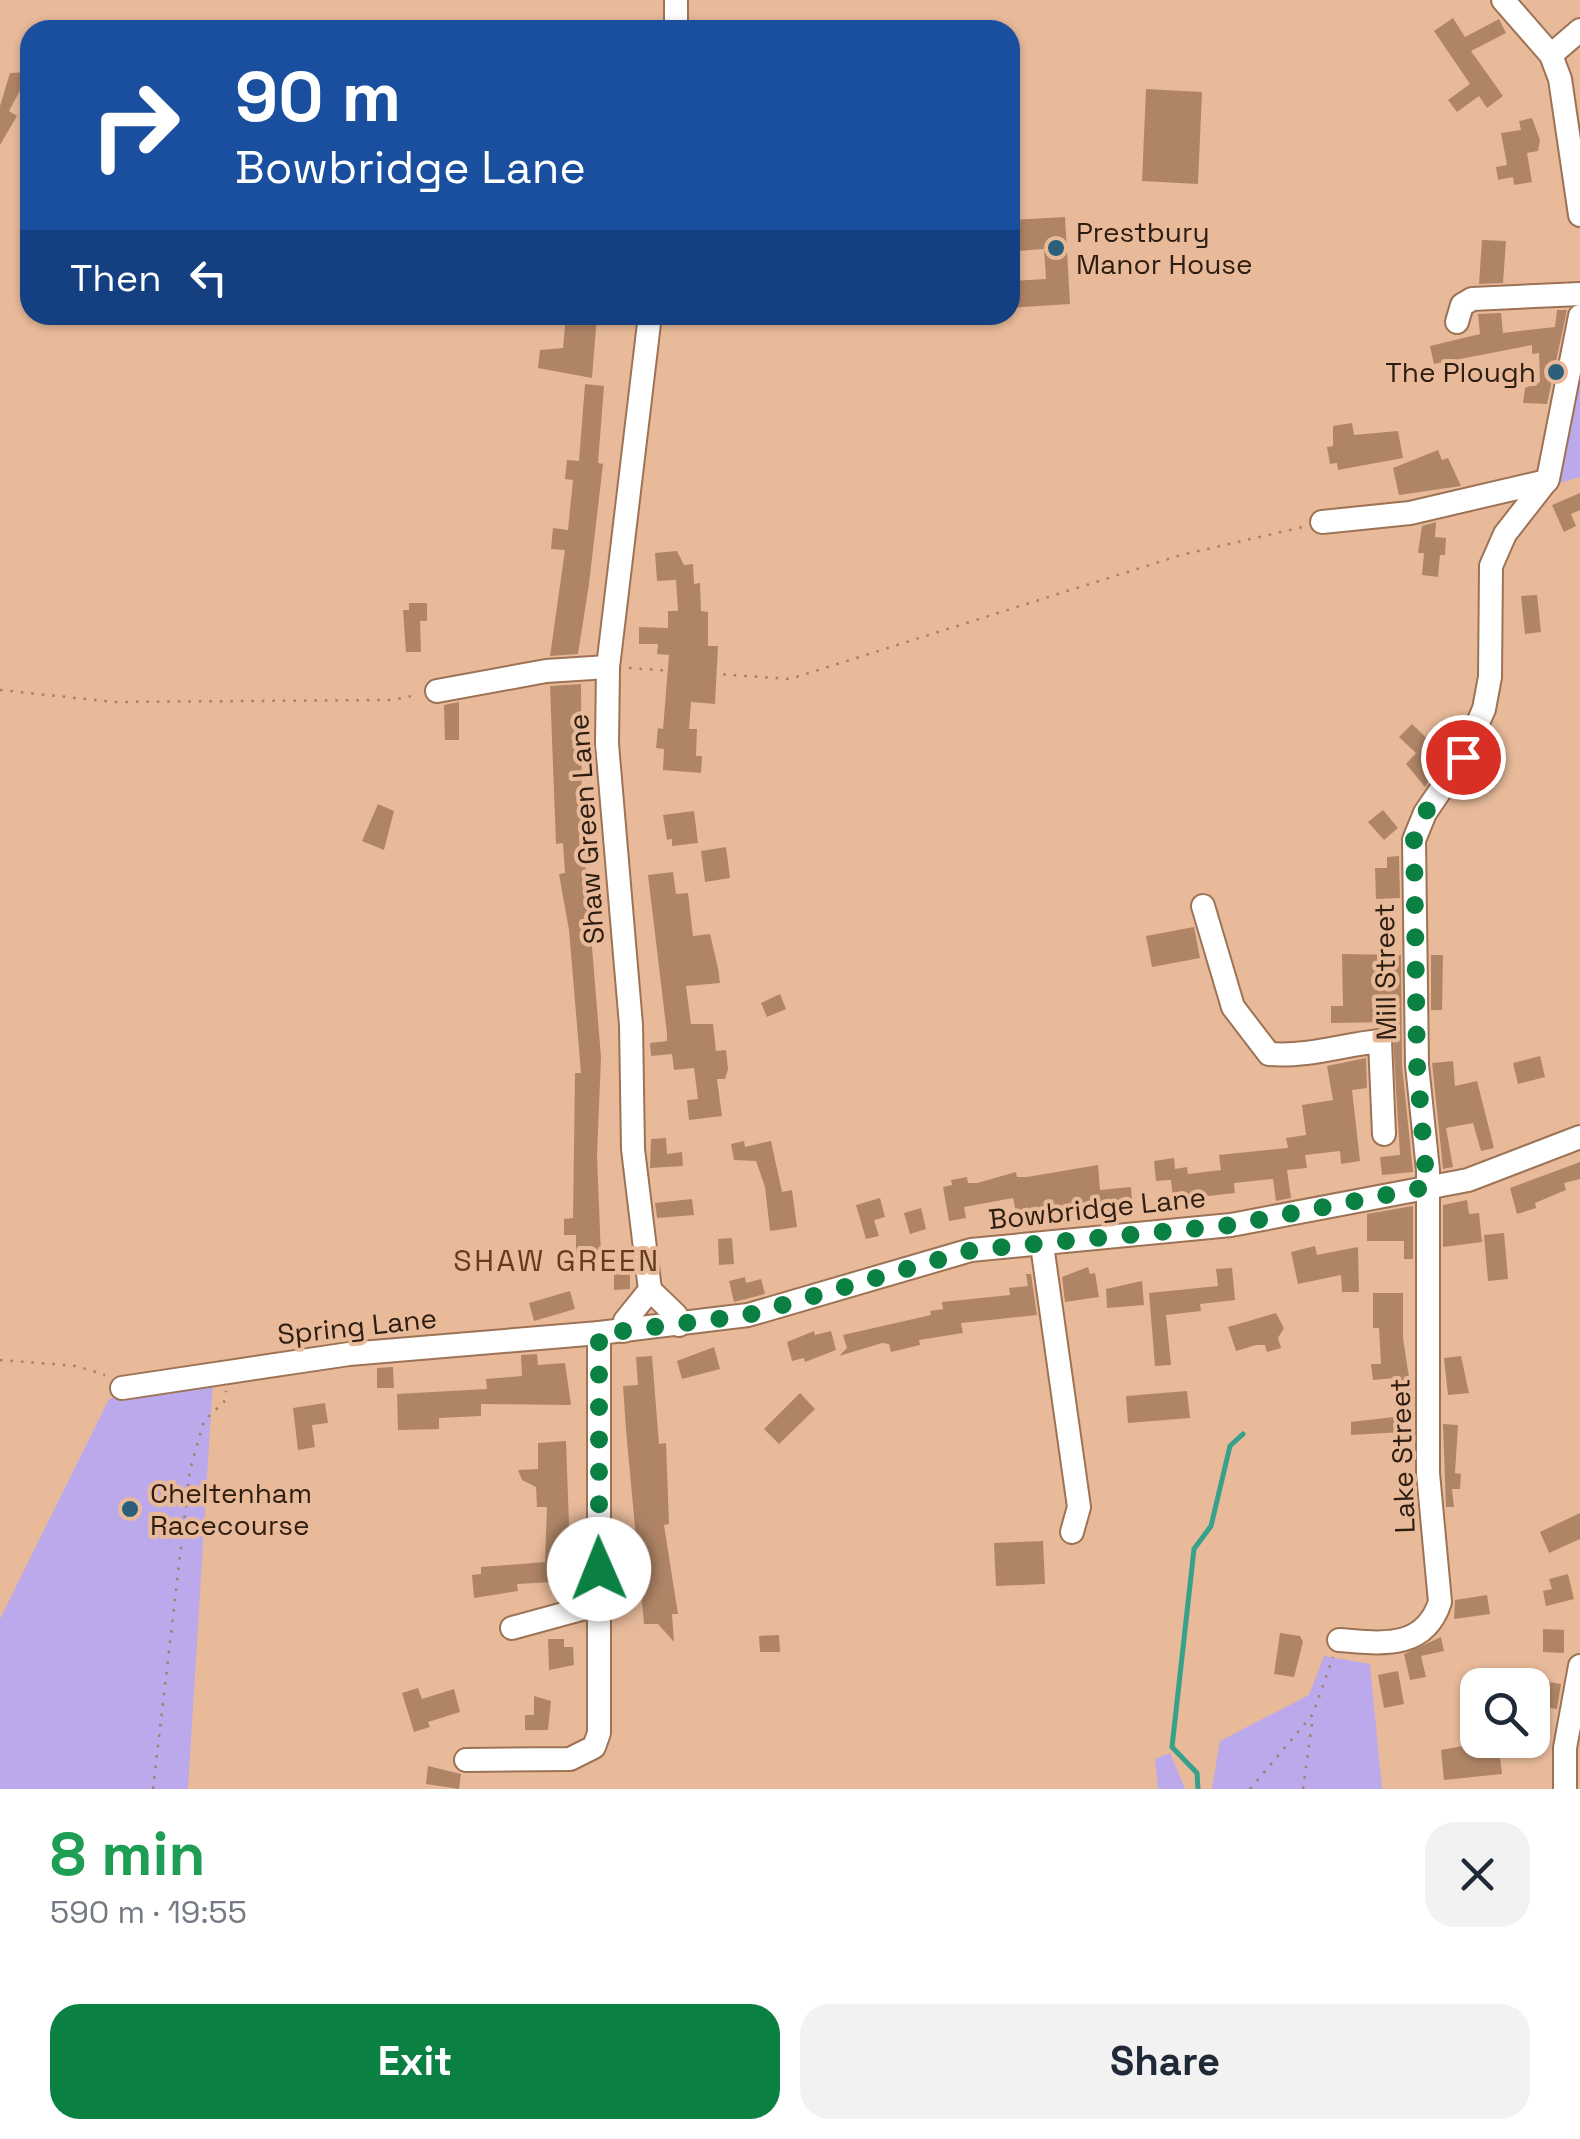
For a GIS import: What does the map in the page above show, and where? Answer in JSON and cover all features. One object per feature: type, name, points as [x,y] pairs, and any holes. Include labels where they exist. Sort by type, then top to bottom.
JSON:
[{"type":"street","points":[[1503,0],[1551,55],[1560,80],[1580,215]]},
{"type":"street","points":[[1551,55],[1580,30]]},
{"type":"street","points":[[1457,322],[1462,306],[1472,299],[1580,294]]},
{"type":"street","name":"Mill Street","points":[[1427,1187],[1417,1065],[1414,840],[1425,813],[1463,757],[1484,709],[1490,677],[1489,578],[1494,555],[1548,480],[1580,316]]},
{"type":"street","name":"Shaw Green Lane","points":[[649,325],[608,667],[607,744],[631,1025],[633,1148],[650,1290]]},
{"type":"street","points":[[1322,522],[1410,513],[1548,480]]},
{"type":"street","points":[[437,691],[546,671],[608,667]]},
{"type":"street","points":[[1203,906],[1232,1008],[1269,1054],[1306,1057],[1336,1046],[1380,1041],[1384,1134]]},
{"type":"street","points":[[1382,1066],[1417,1065]]},
{"type":"street","name":"Bowbridge Lane","points":[[599,1334],[748,1315],[972,1250],[1232,1225],[1468,1180],[1580,1138]]},
{"type":"street","name":"Lake Street","points":[[1339,1640],[1388,1644],[1408,1640],[1425,1628],[1440,1602],[1428,1473],[1427,1187]]},
{"type":"street","points":[[1042,1245],[1080,1507],[1072,1532]]},
{"type":"street","points":[[624,1331],[625,1321],[650,1290],[676,1315],[679,1325]]},
{"type":"street","points":[[466,1760],[580,1756],[594,1746],[600,1733],[599,1334]]},
{"type":"street","name":"Spring Lane","points":[[122,1388],[350,1354],[599,1334]]},
{"type":"street","points":[[512,1628],[600,1604]]},
{"type":"street","points":[[1565,1789],[1565,1748],[1580,1666]]},
{"type":"path","points":[[608,667],[790,680],[1181,555],[1322,522]]},
{"type":"path","points":[[0,690],[114,702],[392,700],[437,691]]},
{"type":"path","points":[[1383,927],[1383,1001]]},
{"type":"path","points":[[0,1360],[77,1366],[113,1378],[122,1388]]},
{"type":"path","points":[[153,1789],[190,1470],[204,1420],[224,1402],[229,1370]]},
{"type":"path","points":[[1303,1789],[1313,1714],[1339,1640]]},
{"type":"path","points":[[1250,1789],[1313,1714]]},
{"type":"shaded area","points":[[1580,364],[1580,477],[1556,484]]},
{"type":"shaded area","name":"Cheltenham Racecourse","points":[[213,1380],[188,1789],[0,1789],[0,1619],[109,1399]]},
{"type":"shaded area","points":[[1324,1656],[1370,1664],[1382,1789],[1212,1789],[1220,1741],[1309,1695]]},
{"type":"shaded area","points":[[1170,1753],[1185,1789],[1158,1789],[1155,1759]]},
{"type":"building","points":[[1453,18],[1465,37],[1499,19],[1506,33],[1471,51],[1503,96],[1487,108],[1479,96],[1457,112],[1448,100],[1470,84],[1434,31]]},
{"type":"building","points":[[20,72],[20,91],[9,111],[17,116],[0,145],[0,106],[10,73]]},
{"type":"building","points":[[1146,89],[1202,92],[1198,184],[1142,181]]},
{"type":"building","points":[[1532,118],[1540,140],[1538,151],[1527,153],[1532,182],[1514,185],[1513,177],[1498,180],[1496,167],[1507,165],[1501,133],[1521,130],[1519,121]]},
{"type":"building","name":"Prestbury Manor House","points":[[1065,217],[1070,304],[1020,307],[1020,280],[1046,279],[1044,249],[1020,251],[1020,219]]},
{"type":"building","points":[[1482,240],[1506,241],[1503,283],[1479,284]]},
{"type":"building","points":[[1557,310],[1567,310],[1547,404],[1523,403],[1525,388],[1540,382],[1539,353],[1532,354],[1532,345],[1434,364],[1430,346],[1480,334],[1478,314],[1501,313],[1503,333],[1555,327]]},
{"type":"building","points":[[565,325],[596,325],[592,378],[538,368],[540,350],[563,348]]},
{"type":"building","points":[[585,384],[604,386],[598,463],[603,464],[589,584],[578,654],[550,656],[565,550],[551,549],[553,528],[568,530],[573,480],[565,479],[567,460],[579,461]]},
{"type":"building","points":[[1352,423],[1354,435],[1398,431],[1403,458],[1338,470],[1337,463],[1330,464],[1327,447],[1333,446],[1333,426]]},
{"type":"building","points":[[1438,450],[1442,460],[1448,458],[1461,486],[1399,495],[1393,468]]},
{"type":"building","points":[[1580,493],[1580,510],[1571,514],[1576,526],[1564,532],[1552,505]]},
{"type":"building","points":[[1436,522],[1435,537],[1446,538],[1438,577],[1422,575],[1424,553],[1418,553],[1422,526]]},
{"type":"building","points":[[677,551],[684,565],[693,564],[694,584],[700,583],[701,611],[708,612],[708,646],[718,646],[715,704],[691,702],[689,729],[697,729],[696,756],[702,756],[701,773],[663,770],[664,749],[656,748],[658,728],[663,729],[669,655],[657,654],[658,644],[639,644],[639,627],[668,628],[668,611],[678,611],[676,580],[657,581],[655,553]]},
{"type":"building","points":[[1537,595],[1541,632],[1525,634],[1521,596]]},
{"type":"building","points":[[409,603],[427,603],[427,621],[420,621],[421,652],[406,652],[403,610],[409,610]]},
{"type":"building","points":[[581,684],[582,825],[601,1057],[597,1155],[601,1256],[576,1256],[576,1235],[564,1235],[564,1219],[573,1218],[575,1073],[581,1073],[569,930],[559,874],[565,873],[563,843],[556,844],[550,686]]},
{"type":"building","points":[[459,702],[459,740],[445,740],[444,705]]},
{"type":"building","points":[[1412,724],[1445,756],[1425,787],[1406,764],[1416,753],[1399,737]]},
{"type":"building","points":[[378,804],[394,811],[384,850],[362,841]]},
{"type":"building","points":[[1383,810],[1398,828],[1384,840],[1368,822]]},
{"type":"building","points":[[694,811],[698,843],[672,846],[672,839],[667,840],[663,815]]},
{"type":"building","points":[[726,847],[730,878],[705,882],[701,851]]},
{"type":"building","points":[[1399,856],[1400,898],[1376,899],[1375,868],[1387,868],[1387,857]]},
{"type":"building","points":[[673,872],[676,894],[688,893],[693,936],[710,934],[718,968],[720,983],[686,986],[691,1024],[713,1024],[716,1051],[726,1050],[725,1079],[717,1079],[722,1116],[689,1120],[687,1100],[698,1099],[694,1068],[674,1070],[672,1054],[651,1056],[650,1043],[667,1041],[667,1034],[648,875]]},
{"type":"building","points":[[1194,927],[1200,958],[1152,967],[1146,936]]},
{"type":"building","points":[[1342,954],[1401,955],[1402,1065],[1413,1172],[1382,1175],[1380,1157],[1400,1155],[1392,1022],[1331,1023],[1331,1006],[1343,1006]]},
{"type":"building","points":[[1431,955],[1443,955],[1442,1010],[1431,1010]]},
{"type":"building","points":[[780,994],[786,1009],[767,1017],[761,1003]]},
{"type":"building","points":[[1540,1056],[1545,1077],[1518,1084],[1513,1063]]},
{"type":"building","points":[[1366,1058],[1367,1088],[1352,1090],[1360,1161],[1341,1164],[1340,1151],[1305,1155],[1307,1168],[1287,1170],[1291,1198],[1276,1201],[1273,1179],[1234,1183],[1235,1193],[1191,1198],[1192,1204],[1174,1206],[1171,1180],[1156,1181],[1154,1161],[1174,1158],[1175,1169],[1187,1167],[1188,1174],[1221,1170],[1219,1155],[1288,1148],[1286,1138],[1306,1135],[1302,1105],[1333,1100],[1327,1066]]},
{"type":"building","points":[[1453,1061],[1455,1086],[1477,1081],[1494,1148],[1481,1151],[1473,1123],[1446,1128],[1453,1167],[1443,1169],[1432,1063]]},
{"type":"building","points":[[666,1138],[667,1154],[682,1152],[683,1166],[650,1168],[651,1139]]},
{"type":"building","points":[[744,1141],[745,1147],[771,1141],[782,1192],[792,1190],[797,1227],[770,1231],[765,1187],[756,1161],[734,1160],[731,1144]]},
{"type":"building","points":[[1580,1162],[1580,1179],[1564,1183],[1566,1190],[1517,1214],[1510,1188]]},
{"type":"building","points":[[1098,1165],[1100,1190],[1131,1187],[1133,1212],[1108,1214],[1107,1202],[1016,1212],[1013,1198],[964,1207],[966,1218],[949,1221],[943,1187],[952,1185],[951,1180],[967,1177],[968,1183],[977,1183],[1016,1172],[1017,1177],[1027,1177]]},
{"type":"building","points":[[880,1198],[885,1217],[874,1220],[879,1236],[866,1239],[856,1205]]},
{"type":"building","points":[[692,1199],[694,1215],[657,1218],[655,1203]]},
{"type":"building","points":[[1467,1200],[1469,1214],[1479,1213],[1482,1242],[1443,1247],[1443,1205]]},
{"type":"building","points":[[1413,1206],[1413,1259],[1404,1259],[1404,1241],[1367,1241],[1367,1214]]},
{"type":"building","points":[[921,1208],[926,1229],[910,1234],[904,1213]]},
{"type":"building","points":[[1504,1233],[1508,1279],[1488,1281],[1484,1235]]},
{"type":"building","points":[[732,1238],[734,1264],[719,1265],[718,1239]]},
{"type":"building","points":[[1315,1246],[1317,1255],[1358,1247],[1359,1292],[1342,1292],[1341,1275],[1298,1284],[1291,1252]]},
{"type":"building","points":[[1088,1267],[1090,1274],[1095,1273],[1099,1297],[1065,1302],[1062,1277]]},
{"type":"building","points":[[1232,1268],[1235,1300],[1200,1304],[1201,1311],[1166,1315],[1171,1365],[1155,1366],[1149,1293],[1218,1286],[1216,1269]]},
{"type":"building","points":[[614,1269],[630,1269],[630,1289],[614,1290]]},
{"type":"building","points":[[1026,1274],[1031,1274],[1037,1315],[961,1323],[963,1333],[919,1340],[920,1345],[891,1352],[889,1344],[882,1343],[839,1356],[847,1348],[843,1335],[931,1315],[930,1311],[943,1309],[942,1302],[1010,1295],[1009,1288],[1028,1286]]},
{"type":"building","points":[[745,1277],[746,1283],[761,1279],[765,1294],[734,1302],[729,1281]]},
{"type":"building","points":[[1142,1281],[1144,1305],[1107,1308],[1106,1289]]},
{"type":"building","points":[[570,1291],[575,1309],[534,1321],[529,1303]]},
{"type":"building","points":[[1373,1293],[1403,1293],[1403,1338],[1413,1404],[1399,1406],[1395,1378],[1373,1380],[1371,1364],[1381,1364],[1379,1328],[1373,1328]]},
{"type":"building","points":[[1276,1313],[1284,1328],[1278,1338],[1281,1348],[1267,1352],[1265,1345],[1256,1345],[1236,1351],[1228,1327]]},
{"type":"building","points":[[814,1331],[815,1335],[831,1331],[836,1350],[805,1362],[804,1358],[792,1361],[787,1342]]},
{"type":"building","points":[[714,1347],[720,1369],[682,1379],[677,1361]]},
{"type":"building","points":[[537,1354],[538,1365],[565,1363],[571,1405],[481,1404],[481,1416],[439,1418],[439,1429],[398,1430],[397,1394],[487,1389],[486,1379],[522,1376],[521,1355]]},
{"type":"building","points":[[652,1356],[659,1444],[666,1443],[669,1524],[664,1525],[678,1614],[672,1614],[674,1642],[658,1624],[644,1624],[626,1430],[623,1386],[638,1385],[636,1357]]},
{"type":"building","points":[[1461,1356],[1469,1393],[1448,1395],[1444,1358]]},
{"type":"building","points":[[393,1367],[394,1388],[377,1388],[377,1368]]},
{"type":"building","points":[[1187,1391],[1190,1418],[1128,1423],[1126,1396]]},
{"type":"building","points":[[800,1393],[815,1409],[779,1444],[764,1429]]},
{"type":"building","points":[[325,1403],[328,1423],[312,1425],[315,1447],[298,1450],[293,1408]]},
{"type":"building","points":[[1402,1416],[1403,1432],[1351,1435],[1351,1422]]},
{"type":"building","points":[[1443,1424],[1458,1425],[1455,1473],[1461,1474],[1460,1489],[1452,1489],[1454,1507],[1446,1507]]},
{"type":"building","points":[[566,1441],[571,1581],[517,1584],[518,1591],[474,1598],[472,1575],[481,1574],[481,1567],[545,1562],[547,1507],[537,1507],[536,1487],[522,1480],[518,1470],[538,1469],[538,1443]]},
{"type":"building","points":[[1580,1513],[1580,1539],[1549,1553],[1540,1532]]},
{"type":"building","points":[[1043,1541],[1045,1584],[996,1586],[994,1543]]},
{"type":"building","points":[[1568,1574],[1574,1599],[1546,1606],[1543,1591],[1552,1589],[1549,1579]]},
{"type":"building","points":[[1487,1595],[1490,1614],[1454,1619],[1455,1600]]},
{"type":"building","points":[[1543,1629],[1564,1630],[1564,1653],[1543,1652]]},
{"type":"building","points":[[1280,1633],[1300,1636],[1303,1642],[1294,1677],[1274,1674]]},
{"type":"building","points":[[779,1635],[780,1652],[760,1652],[759,1636]]},
{"type":"building","points":[[1441,1637],[1444,1651],[1421,1656],[1426,1677],[1410,1680],[1404,1654]]},
{"type":"building","points":[[548,1639],[564,1639],[564,1647],[573,1647],[574,1665],[549,1670]]},
{"type":"building","points":[[1398,1671],[1404,1704],[1384,1708],[1378,1675]]},
{"type":"building","points":[[1550,1682],[1561,1684],[1557,1709],[1550,1708]]},
{"type":"building","points":[[418,1688],[422,1699],[454,1689],[460,1712],[428,1722],[430,1727],[414,1732],[402,1693]]},
{"type":"building","points":[[534,1696],[551,1701],[548,1730],[525,1730],[525,1715],[534,1715]]},
{"type":"building","points":[[1460,1747],[1460,1758],[1500,1758],[1502,1774],[1444,1780],[1441,1750]]},
{"type":"building","points":[[428,1766],[461,1774],[459,1789],[426,1784]]},
{"type":"waterway","points":[[1198,1789],[1197,1773],[1172,1747],[1194,1549],[1211,1526],[1230,1446],[1243,1434]]},
{"type":"place","name":"Prestbury Manor House","points":[[1056,248]]},
{"type":"place","name":"The Plough","points":[[1556,372]]},
{"type":"place","name":"Cheltenham Racecourse","points":[[130,1509]]},
{"type":"district","name":"SHAW GREEN","points":[[557,1260]]},
{"type":"route","points":[[599,1569],[599,1334],[748,1315],[972,1250],[1232,1225],[1427,1187],[1417,1065],[1414,840],[1425,813],[1463,757]]}]
